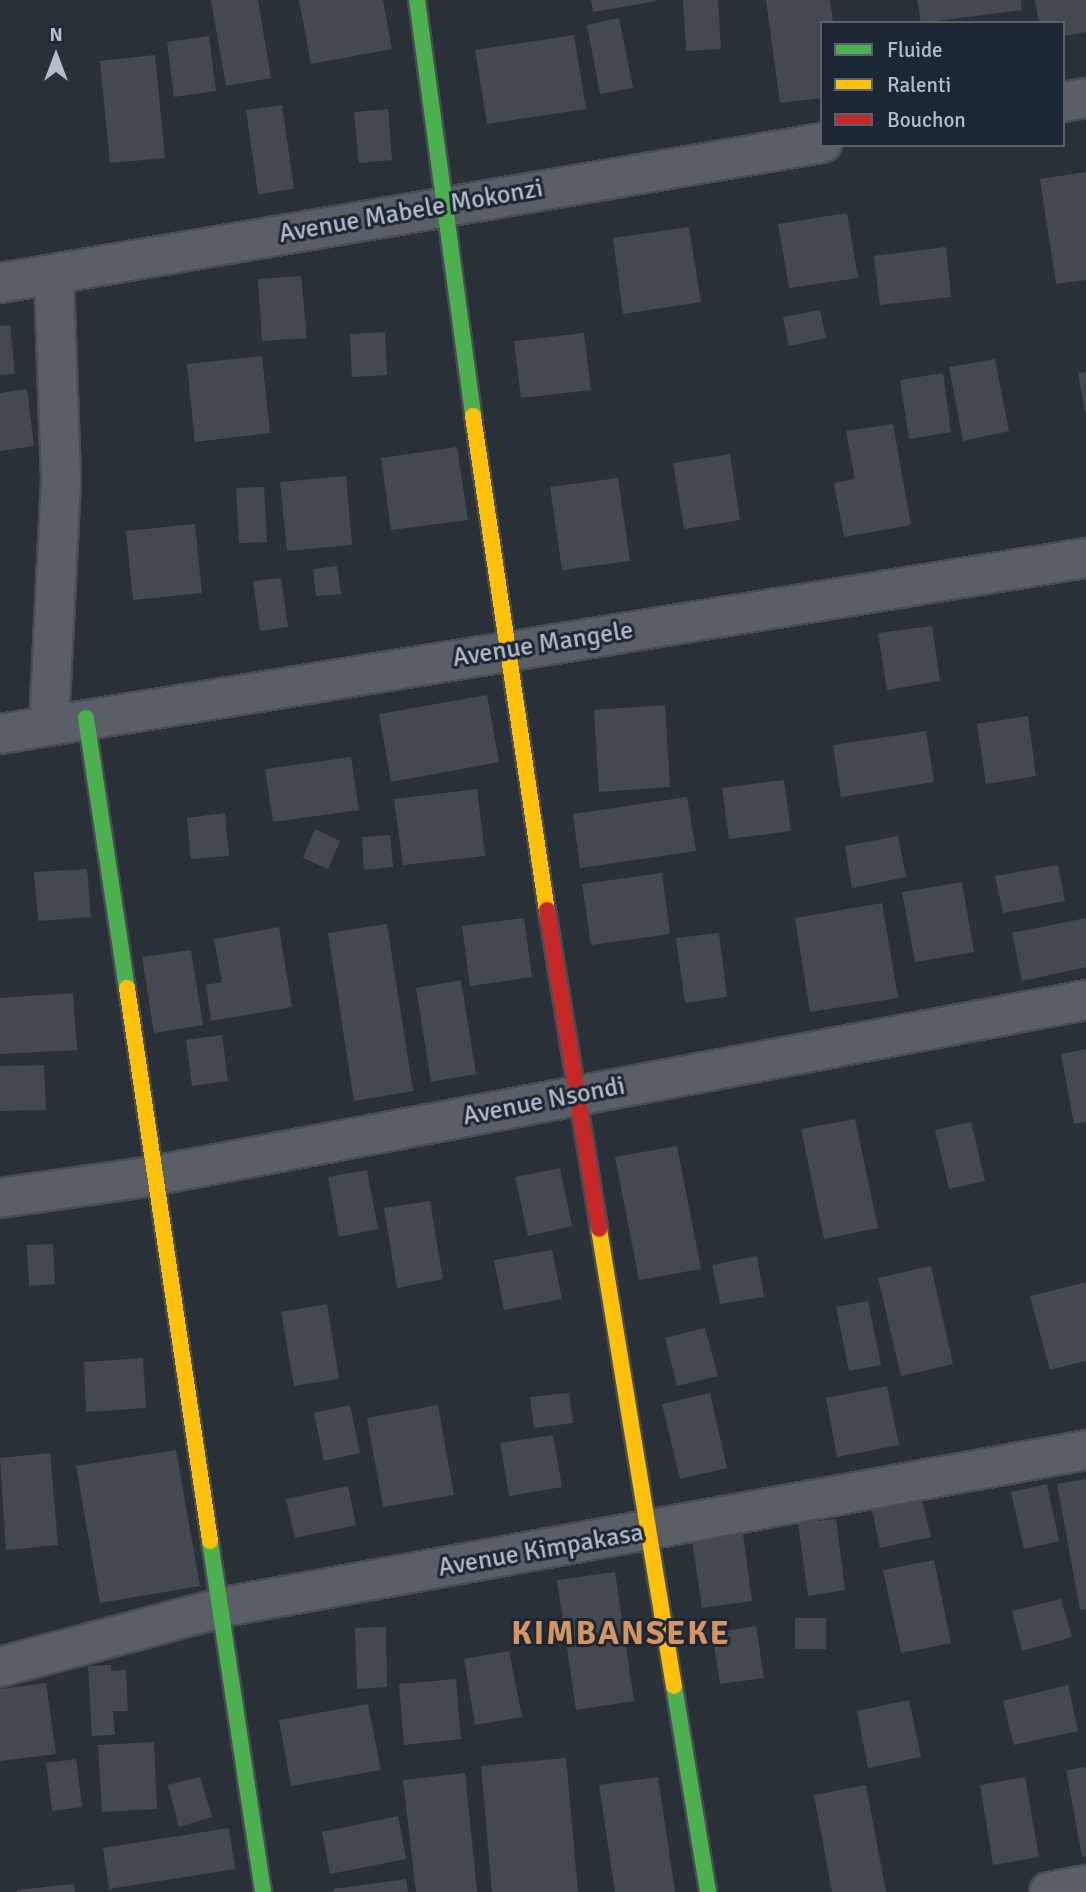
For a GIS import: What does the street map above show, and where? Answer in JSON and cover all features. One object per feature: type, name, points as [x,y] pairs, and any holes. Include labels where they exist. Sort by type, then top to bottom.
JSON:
[{"type":"street","points":[[417,0],[504,651],[576,1096],[652,1532],[708,1892]]},
{"type":"street","points":[[1065,102],[1086,98]]},
{"type":"street","name":"Avenue Mabele Mokonzi","points":[[0,283],[820,143]]},
{"type":"street","points":[[49,725],[61,478],[54,274]]},
{"type":"street","name":"Avenue Mangele","points":[[0,734],[1086,558]]},
{"type":"street","points":[[86,718],[152,1176],[224,1607],[263,1892]]},
{"type":"street","name":"Avenue Nsondi","points":[[0,1198],[152,1176],[1086,1000]]},
{"type":"street","name":"Avenue Kimpakasa","points":[[0,1667],[224,1607],[652,1532],[1086,1450]]},
{"type":"street","points":[[1049,1892],[1086,1885]]},
{"type":"building","points":[[211,0],[258,0],[271,78],[226,86]]},
{"type":"building","points":[[299,0],[383,0],[392,49],[311,64]]},
{"type":"building","points":[[591,0],[657,0],[657,1],[593,12]]},
{"type":"building","points":[[683,0],[718,0],[721,49],[686,51]]},
{"type":"building","points":[[766,0],[830,0],[833,21],[820,21],[820,98],[780,103]]},
{"type":"building","points":[[917,0],[1021,0],[1022,10],[921,21]]},
{"type":"building","points":[[1035,0],[1086,0],[1086,32],[1065,36],[1065,21],[1039,21]]},
{"type":"building","points":[[619,18],[633,88],[600,94],[587,25]]},
{"type":"building","points":[[574,35],[586,109],[487,124],[475,50]]},
{"type":"building","points":[[209,36],[216,91],[174,97],[167,42]]},
{"type":"building","points":[[155,55],[165,158],[110,163],[100,61]]},
{"type":"building","points":[[282,105],[294,189],[258,194],[246,110]]},
{"type":"building","points":[[388,109],[392,160],[359,163],[354,112]]},
{"type":"building","points":[[1086,172],[1086,280],[1056,284],[1040,179]]},
{"type":"building","points":[[847,213],[858,278],[789,288],[778,224]]},
{"type":"building","points":[[689,227],[701,302],[623,314],[613,238]]},
{"type":"building","points":[[946,247],[951,297],[880,305],[874,256]]},
{"type":"building","points":[[301,276],[307,338],[262,341],[258,279]]},
{"type":"building","points":[[820,310],[826,338],[789,346],[783,317]]},
{"type":"building","points":[[10,325],[15,374],[0,375],[0,326]]},
{"type":"building","points":[[385,332],[387,375],[352,377],[350,334]]},
{"type":"building","points":[[584,333],[591,390],[521,398],[514,341]]},
{"type":"building","points":[[262,356],[270,433],[195,442],[187,364]]},
{"type":"building","points":[[995,359],[1009,431],[963,441],[949,367]]},
{"type":"building","points":[[1086,372],[1086,411],[1085,411],[1078,373]]},
{"type":"building","points":[[943,373],[951,432],[909,439],[900,380]]},
{"type":"building","points":[[27,389],[34,446],[0,451],[0,393]]},
{"type":"building","points":[[893,424],[911,525],[844,537],[834,483],[855,479],[846,431]]},
{"type":"building","points":[[457,447],[468,520],[391,530],[381,458]]},
{"type":"building","points":[[730,454],[740,520],[684,529],[673,463]]},
{"type":"building","points":[[346,476],[352,545],[287,551],[280,482]]},
{"type":"building","points":[[618,478],[630,561],[562,570],[550,487]]},
{"type":"building","points":[[264,487],[267,542],[239,543],[236,488]]},
{"type":"building","points":[[195,524],[202,593],[133,600],[126,531]]},
{"type":"building","points":[[337,566],[341,594],[316,596],[313,569]]},
{"type":"building","points":[[281,578],[288,627],[260,631],[253,581]]},
{"type":"building","points":[[932,626],[940,681],[887,690],[878,633]]},
{"type":"building","points":[[487,695],[499,762],[391,782],[379,714]]},
{"type":"building","points":[[665,705],[670,787],[599,792],[594,710]]},
{"type":"building","points":[[1028,716],[1036,776],[986,784],[977,724]]},
{"type":"building","points":[[926,731],[934,782],[841,797],[833,745]]},
{"type":"building","points":[[351,757],[359,810],[273,822],[265,769]]},
{"type":"building","points":[[784,780],[791,831],[729,839],[722,788]]},
{"type":"building","points":[[477,789],[485,856],[403,865],[394,799]]},
{"type":"building","points":[[687,797],[696,851],[580,868],[573,814]]},
{"type":"building","points":[[225,813],[229,856],[191,859],[187,818]]},
{"type":"building","points":[[315,829],[340,841],[328,869],[303,858]]},
{"type":"building","points":[[390,835],[393,867],[364,870],[362,837]]},
{"type":"building","points":[[898,836],[906,877],[852,888],[845,846]]},
{"type":"building","points":[[1058,865],[1065,901],[1003,913],[995,876]]},
{"type":"building","points":[[87,869],[91,917],[38,921],[34,872]]},
{"type":"building","points":[[662,873],[670,934],[591,945],[582,884]]},
{"type":"building","points":[[962,882],[974,952],[915,962],[902,892]]},
{"type":"building","points":[[882,903],[898,998],[810,1012],[795,918]]},
{"type":"building","points":[[524,918],[532,977],[470,986],[462,926]]},
{"type":"building","points":[[1086,918],[1086,967],[1022,981],[1012,933]]},
{"type":"building","points":[[387,924],[413,1091],[354,1101],[328,933]]},
{"type":"building","points":[[279,927],[292,1007],[211,1021],[206,985],[222,982],[214,939]]},
{"type":"building","points":[[719,933],[727,997],[685,1003],[676,938]]},
{"type":"building","points":[[191,950],[203,1025],[154,1033],[142,957]]},
{"type":"building","points":[[461,980],[476,1074],[431,1082],[416,988]]},
{"type":"building","points":[[73,993],[77,1050],[0,1054],[0,998]]},
{"type":"building","points":[[222,1035],[228,1081],[192,1086],[186,1040]]},
{"type":"building","points":[[1086,1049],[1086,1122],[1074,1124],[1061,1054]]},
{"type":"building","points":[[44,1065],[46,1110],[0,1111],[0,1066]]},
{"type":"building","points":[[855,1119],[878,1228],[824,1239],[801,1129]]},
{"type":"building","points":[[971,1122],[985,1181],[949,1189],[935,1130]]},
{"type":"building","points":[[677,1146],[701,1269],[639,1280],[615,1157]]},
{"type":"building","points":[[560,1168],[572,1226],[528,1236],[515,1177]]},
{"type":"building","points":[[367,1170],[378,1229],[339,1237],[328,1177]]},
{"type":"building","points":[[430,1201],[443,1279],[397,1288],[384,1208]]},
{"type":"building","points":[[53,1244],[55,1284],[29,1286],[27,1245]]},
{"type":"building","points":[[552,1250],[562,1299],[504,1310],[494,1260]]},
{"type":"building","points":[[757,1256],[764,1297],[720,1304],[712,1265]]},
{"type":"building","points":[[931,1266],[953,1364],[901,1376],[878,1278]]},
{"type":"building","points":[[1086,1282],[1086,1361],[1050,1370],[1030,1296]]},
{"type":"building","points":[[868,1301],[881,1365],[849,1371],[836,1307]]},
{"type":"building","points":[[327,1304],[339,1379],[294,1386],[281,1312]]},
{"type":"building","points":[[705,1328],[718,1376],[677,1386],[665,1338]]},
{"type":"building","points":[[143,1358],[146,1408],[86,1412],[84,1362]]},
{"type":"building","points":[[887,1386],[899,1445],[837,1457],[826,1398]]},
{"type":"building","points":[[569,1393],[573,1423],[534,1428],[530,1397]]},
{"type":"building","points":[[710,1393],[727,1468],[680,1479],[662,1404]]},
{"type":"building","points":[[350,1405],[360,1453],[324,1461],[314,1413]]},
{"type":"building","points":[[438,1405],[454,1495],[383,1507],[367,1418]]},
{"type":"building","points":[[553,1435],[562,1487],[509,1496],[500,1443]]},
{"type":"building","points":[[176,1450],[200,1586],[100,1603],[76,1466]]},
{"type":"building","points":[[50,1453],[58,1545],[6,1550],[0,1458]]},
{"type":"building","points":[[1086,1479],[1086,1609],[1080,1610],[1057,1484]]},
{"type":"building","points":[[1047,1484],[1059,1541],[1024,1549],[1011,1492]]},
{"type":"building","points":[[348,1486],[356,1525],[295,1538],[286,1499]]},
{"type":"building","points":[[921,1495],[931,1537],[880,1548],[871,1505]]},
{"type":"building","points":[[836,1519],[845,1590],[808,1596],[798,1523]]},
{"type":"building","points":[[742,1526],[752,1601],[702,1608],[691,1533]]},
{"type":"building","points":[[934,1560],[951,1643],[901,1653],[883,1570]]},
{"type":"building","points":[[615,1572],[634,1701],[576,1710],[557,1580]]},
{"type":"building","points":[[1061,1599],[1072,1637],[1022,1651],[1012,1611]]},
{"type":"building","points":[[795,1618],[826,1618],[826,1649],[795,1649]]},
{"type":"building","points":[[756,1626],[764,1678],[720,1684],[712,1633]]},
{"type":"building","points":[[386,1627],[387,1687],[357,1689],[355,1628]]},
{"type":"building","points":[[509,1651],[522,1717],[475,1725],[464,1659]]},
{"type":"building","points":[[111,1665],[111,1671],[126,1670],[128,1711],[113,1711],[115,1735],[92,1736],[88,1666]]},
{"type":"building","points":[[456,1679],[461,1739],[404,1745],[399,1684]]},
{"type":"building","points":[[46,1683],[56,1754],[0,1761],[0,1689]]},
{"type":"building","points":[[1068,1685],[1078,1731],[1014,1745],[1003,1701]]},
{"type":"building","points":[[909,1700],[921,1757],[868,1768],[857,1711]]},
{"type":"building","points":[[368,1704],[381,1770],[291,1786],[279,1720]]},
{"type":"building","points":[[154,1742],[157,1809],[102,1812],[98,1745]]},
{"type":"building","points":[[566,1758],[578,1892],[492,1892],[481,1766]]},
{"type":"building","points":[[76,1759],[82,1807],[52,1811],[46,1763]]},
{"type":"building","points":[[1086,1767],[1086,1856],[1082,1857],[1066,1770]]},
{"type":"building","points":[[465,1773],[477,1892],[416,1892],[403,1780]]},
{"type":"building","points":[[200,1777],[212,1817],[179,1827],[168,1785]]},
{"type":"building","points":[[658,1777],[675,1892],[615,1892],[599,1785]]},
{"type":"building","points":[[1025,1777],[1039,1857],[993,1865],[980,1785]]},
{"type":"building","points":[[866,1785],[886,1892],[832,1892],[814,1795]]},
{"type":"building","points":[[398,1816],[406,1859],[330,1874],[322,1832]]},
{"type":"building","points":[[229,1828],[235,1869],[109,1889],[103,1848]]},
{"type":"building","points":[[406,1879],[408,1892],[334,1892],[333,1889]]},
{"type":"building","points":[[74,1884],[75,1892],[17,1892],[17,1890]]},
{"type":"traffic: fast","points":[[417,0],[473,416]]},
{"type":"traffic: fast","points":[[86,718],[127,988]]},
{"type":"traffic: fast","points":[[210,1541],[263,1892]]},
{"type":"traffic: fast","points":[[674,1686],[708,1892]]},
{"type":"traffic: slow","points":[[473,416],[547,910]]},
{"type":"traffic: slow","points":[[127,988],[210,1541]]},
{"type":"traffic: slow","points":[[599,1229],[674,1686]]},
{"type":"traffic: jam","points":[[547,910],[599,1229]]},
{"type":"district","name":"KIMBANSEKE","points":[[621,1634]]}]
